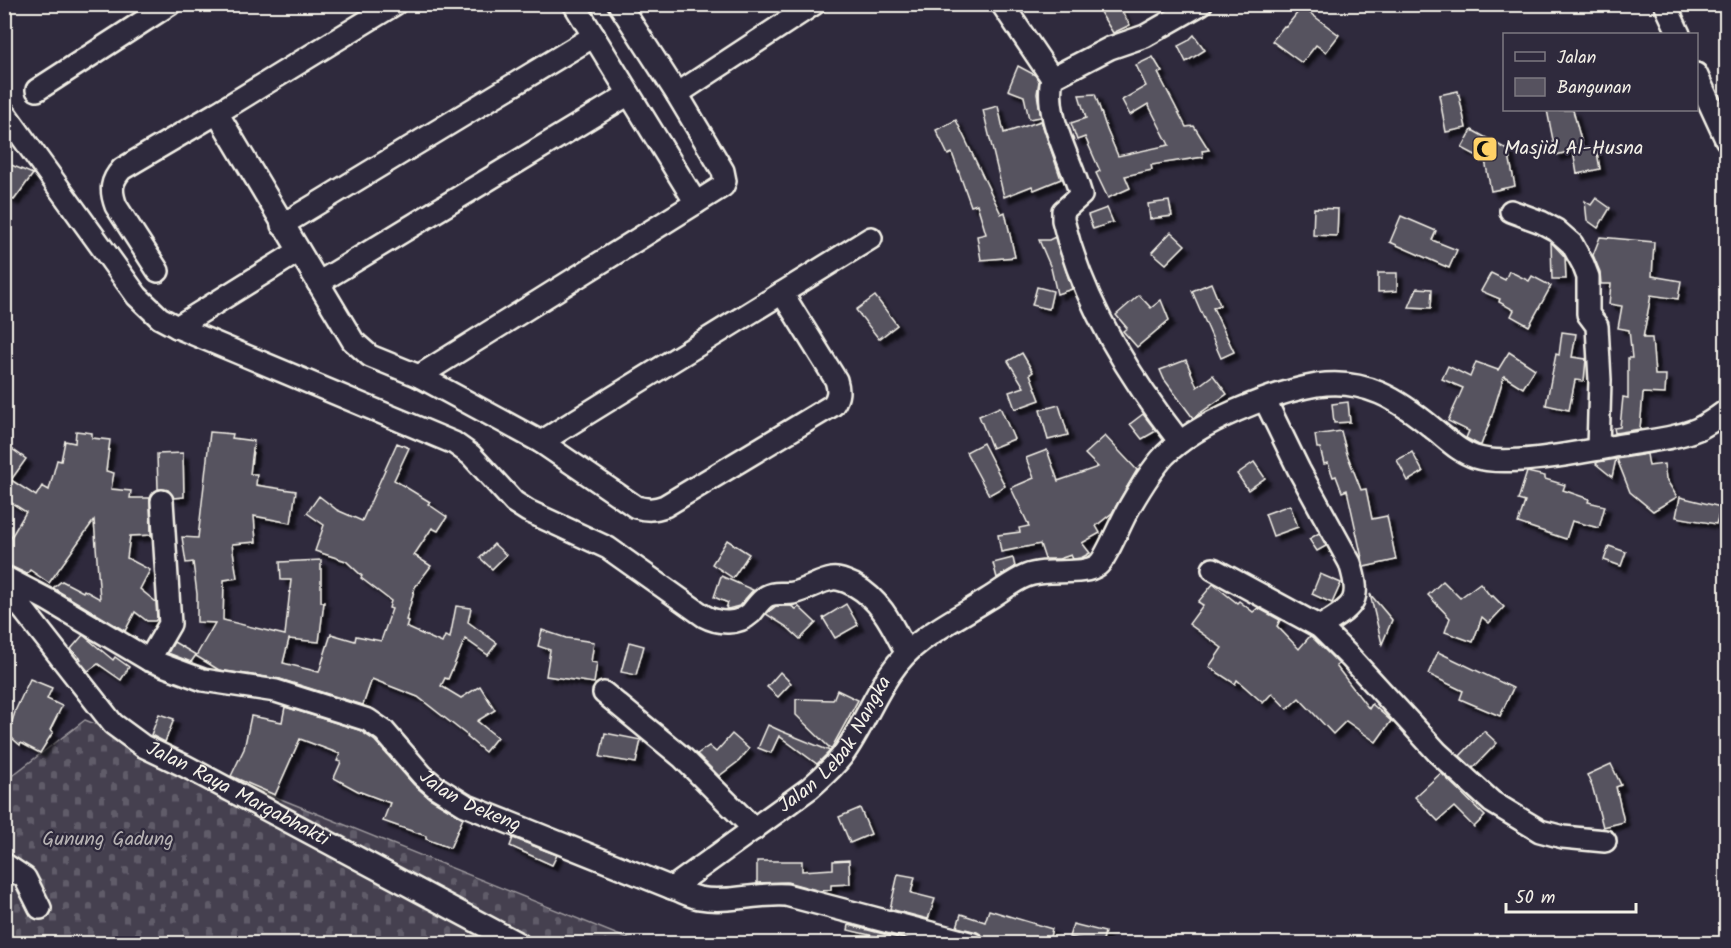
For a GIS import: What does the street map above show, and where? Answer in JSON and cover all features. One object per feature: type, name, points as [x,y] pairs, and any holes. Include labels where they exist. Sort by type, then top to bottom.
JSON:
[{"type":"street","points":[[37,90],[170,4]]},
{"type":"street","points":[[158,271],[116,206],[111,187],[114,178],[122,169],[395,4]]},
{"type":"street","points":[[574,4],[696,203]]},
{"type":"street","points":[[677,94],[814,4]]},
{"type":"street","points":[[1002,4],[1052,78]]},
{"type":"street","points":[[1201,4],[1145,36],[1110,48],[1052,78],[1048,93],[1052,113],[1081,195],[1063,211],[1063,220],[1088,296],[1129,367],[1180,442],[1216,420],[1265,400],[1314,386],[1338,383],[1358,384],[1389,397],[1408,408],[1457,448],[1475,457],[1493,460],[1523,459],[1658,439],[1697,429],[1726,411]]},
{"type":"street","points":[[1665,4],[1678,33]]},
{"type":"street","points":[[419,376],[723,186],[725,176],[626,7]]},
{"type":"street","points":[[282,225],[594,36]]},
{"type":"street","points":[[1698,78],[1726,139]]},
{"type":"street","points":[[318,283],[629,94]]},
{"type":"street","points":[[4,112],[137,297],[160,318],[454,443],[471,455],[514,502],[528,511],[608,548],[704,616],[716,622],[727,622],[749,615],[763,599],[774,593],[792,593],[833,579],[844,580],[871,595],[894,629],[906,652]]},
{"type":"street","points":[[217,113],[282,225],[353,341],[361,349],[370,356],[419,376],[541,442],[636,507],[646,510],[665,507],[832,405],[837,398],[839,389],[836,380],[783,293]]},
{"type":"street","points":[[1511,211],[1556,230],[1572,244],[1588,277],[1588,314],[1597,326],[1600,380],[1598,449]]},
{"type":"street","points":[[541,442],[871,238]]},
{"type":"street","points":[[177,327],[299,252]]},
{"type":"street","points":[[1265,400],[1299,470],[1350,563],[1354,576],[1355,597],[1352,603],[1320,627]]},
{"type":"street","name":"Jalan Lebak Nangka","points":[[672,888],[810,788],[836,763],[855,735],[886,678],[906,652],[922,639],[1026,576],[1057,570],[1085,571],[1095,567],[1103,560],[1146,479],[1164,456],[1180,442]]},
{"type":"street","points":[[149,660],[170,624],[162,501]]},
{"type":"street","points":[[1213,569],[1320,627],[1438,753],[1492,801],[1540,831],[1563,837],[1605,841]]},
{"type":"street","name":"Jalan Dekeng","points":[[4,577],[48,600],[149,660],[203,680],[276,691],[368,720],[384,731],[436,788],[456,801],[672,888],[697,897],[712,899],[786,895],[974,944]]},
{"type":"street","name":"Jalan Raya Margabhakti","points":[[4,585],[113,724],[143,746],[185,766],[509,941]]},
{"type":"street","points":[[604,693],[683,758],[754,829]]},
{"type":"street","points":[[4,864],[25,878],[40,908]]},
{"type":"green space","name":"Gunung Gadung","points":[[85,720],[638,943],[5,944],[5,781]]},
{"type":"building","points":[[1095,4],[1117,4],[1130,25],[1113,33]]},
{"type":"building","points":[[1302,7],[1339,35],[1326,52],[1316,45],[1302,63],[1272,41]]},
{"type":"building","points":[[1194,35],[1205,50],[1186,62],[1178,46]]},
{"type":"building","points":[[1153,57],[1162,72],[1158,73],[1186,127],[1194,126],[1209,150],[1202,151],[1203,157],[1151,165],[1152,170],[1125,176],[1130,188],[1108,198],[1096,173],[1100,171],[1085,137],[1077,140],[1071,123],[1086,118],[1079,95],[1095,94],[1118,156],[1169,145],[1148,104],[1130,115],[1122,100],[1146,86],[1136,65]]},
{"type":"building","points":[[1018,66],[1035,75],[1039,81],[1037,94],[1041,117],[1029,119],[1024,96],[1008,90]]},
{"type":"building","points":[[1458,91],[1466,128],[1446,132],[1439,95]]},
{"type":"building","points":[[998,106],[1004,133],[1041,121],[1061,179],[1034,190],[1032,186],[1004,197],[983,110]]},
{"type":"building","points":[[1547,111],[1573,111],[1583,148],[1556,155]]},
{"type":"building","points":[[956,120],[1001,214],[1005,212],[1015,257],[981,260],[977,236],[986,234],[977,204],[971,206],[952,153],[948,155],[936,130]]},
{"type":"building","points":[[1472,130],[1508,150],[1515,186],[1491,191],[1485,160],[1462,148]]},
{"type":"building","points":[[1596,147],[1600,169],[1577,174],[1573,151]]},
{"type":"building","points":[[4,162],[33,174],[14,200],[4,195]]},
{"type":"building","points":[[1596,198],[1610,208],[1598,228],[1587,220],[1585,201],[1591,205]]},
{"type":"building","points":[[1169,201],[1172,216],[1150,219],[1148,204]]},
{"type":"building","points":[[1107,208],[1113,222],[1093,229],[1088,215]]},
{"type":"building","points":[[1314,208],[1338,209],[1337,236],[1313,235]]},
{"type":"building","points":[[1401,216],[1436,231],[1432,240],[1457,250],[1449,268],[1390,242]]},
{"type":"building","points":[[1171,232],[1185,245],[1166,264],[1152,252]]},
{"type":"building","points":[[1055,237],[1072,289],[1057,294],[1051,268],[1039,240],[1049,240]]},
{"type":"building","points":[[1600,237],[1654,242],[1652,276],[1681,281],[1678,299],[1651,295],[1643,338],[1652,338],[1655,375],[1666,375],[1665,394],[1643,393],[1640,429],[1615,433],[1614,428],[1620,427],[1623,397],[1628,398],[1628,358],[1632,358],[1629,330],[1618,328],[1622,306],[1609,304],[1611,284],[1601,284],[1600,272],[1593,255]]},
{"type":"building","points":[[1551,242],[1565,257],[1566,279],[1552,279]]},
{"type":"building","points":[[1509,271],[1529,281],[1532,276],[1551,286],[1529,326],[1511,316],[1514,310],[1499,302],[1500,299],[1481,291],[1491,273],[1505,280]]},
{"type":"building","points":[[1378,273],[1397,273],[1397,291],[1378,292]]},
{"type":"building","points":[[1211,283],[1220,305],[1213,308],[1234,352],[1221,358],[1192,291]]},
{"type":"building","points":[[1037,287],[1053,291],[1049,309],[1032,305]]},
{"type":"building","points":[[1417,288],[1432,289],[1431,308],[1409,307]]},
{"type":"building","points":[[1139,295],[1151,308],[1161,300],[1169,320],[1137,347],[1123,331],[1127,328],[1116,315]]},
{"type":"building","points":[[875,296],[897,325],[879,339],[856,310]]},
{"type":"building","points":[[1562,332],[1576,334],[1572,357],[1586,359],[1584,381],[1575,380],[1569,410],[1546,405],[1556,354],[1559,355]]},
{"type":"building","points":[[1509,352],[1535,369],[1523,388],[1504,376],[1491,419],[1481,445],[1479,445],[1466,438],[1469,431],[1448,421],[1463,388],[1442,379],[1448,366],[1470,377],[1476,362],[1498,370]]},
{"type":"building","points":[[1022,353],[1033,372],[1030,374],[1040,400],[1015,409],[1009,392],[1024,387],[1008,361]]},
{"type":"building","points":[[1186,360],[1197,387],[1213,375],[1227,394],[1193,418],[1164,379],[1160,370]]},
{"type":"building","points":[[1348,402],[1350,422],[1334,423],[1332,404]]},
{"type":"building","points":[[1059,405],[1068,435],[1048,440],[1040,410]]},
{"type":"building","points":[[1000,407],[1014,439],[992,448],[979,416]]},
{"type":"building","points":[[1143,414],[1156,431],[1142,439],[1130,424]]},
{"type":"building","points":[[76,431],[92,433],[92,438],[110,440],[106,471],[114,473],[111,489],[131,491],[130,498],[150,498],[151,535],[130,536],[127,558],[150,570],[140,589],[156,602],[157,619],[147,621],[135,612],[125,631],[53,588],[62,581],[100,599],[94,520],[49,583],[30,570],[27,574],[4,563],[4,549],[26,512],[4,498],[4,459],[12,449],[26,459],[11,480],[36,496],[42,486],[49,490],[57,460],[61,461],[65,441],[75,443]]},
{"type":"building","points":[[1341,431],[1361,490],[1366,489],[1372,519],[1387,516],[1396,560],[1364,567],[1347,490],[1342,492],[1336,476],[1333,477],[1328,463],[1324,464],[1320,448],[1317,448],[1315,435]]},
{"type":"building","points":[[210,432],[233,434],[232,438],[254,441],[250,474],[257,474],[256,485],[296,491],[291,523],[254,516],[256,542],[232,544],[237,578],[224,580],[223,620],[285,635],[291,580],[281,580],[280,562],[321,560],[321,602],[324,602],[319,642],[289,639],[283,663],[319,672],[331,634],[355,641],[356,636],[381,641],[392,609],[389,608],[391,601],[361,578],[362,576],[346,561],[315,551],[324,525],[307,513],[319,496],[337,510],[362,521],[397,443],[409,448],[394,480],[430,502],[428,504],[447,517],[438,531],[432,528],[414,555],[431,566],[415,587],[406,627],[442,643],[445,636],[450,638],[456,606],[471,608],[468,622],[497,643],[488,655],[465,639],[448,679],[445,678],[441,686],[461,698],[480,686],[495,710],[477,721],[497,737],[485,752],[418,697],[372,679],[363,705],[280,679],[219,670],[196,656],[215,623],[197,622],[197,594],[193,562],[186,563],[182,537],[198,538]]},
{"type":"building","points":[[1105,436],[1137,470],[1112,513],[1096,526],[1100,533],[1082,543],[1090,553],[1081,558],[1073,559],[1071,555],[1059,559],[1045,559],[1040,544],[1001,552],[998,535],[1020,532],[1019,528],[1029,526],[1011,488],[1034,478],[1026,458],[1047,450],[1058,481],[1098,467],[1085,454]]},
{"type":"building","points":[[983,443],[1005,486],[989,495],[966,452]]},
{"type":"building","points":[[1412,452],[1423,472],[1408,481],[1397,460]]},
{"type":"building","points":[[183,453],[184,497],[174,498],[168,490],[158,489],[157,454]]},
{"type":"building","points":[[1647,454],[1649,466],[1664,464],[1666,479],[1677,497],[1653,511],[1630,492],[1617,459]]},
{"type":"building","points":[[1616,459],[1612,477],[1596,464],[1598,462]]},
{"type":"building","points":[[1254,462],[1265,478],[1248,490],[1237,474]]},
{"type":"building","points":[[1527,472],[1545,476],[1545,479],[1565,485],[1563,490],[1589,499],[1588,502],[1605,506],[1599,528],[1572,521],[1566,539],[1518,523],[1525,502],[1518,500]]},
{"type":"building","points":[[1680,497],[1721,507],[1716,524],[1676,517]]},
{"type":"building","points":[[1290,505],[1298,527],[1273,536],[1265,514]]},
{"type":"building","points":[[1319,533],[1326,546],[1317,551],[1309,539]]},
{"type":"building","points":[[727,540],[749,554],[733,578],[712,564]]},
{"type":"building","points":[[494,544],[506,555],[492,569],[480,558]]},
{"type":"building","points":[[1609,546],[1626,552],[1621,566],[1604,560]]},
{"type":"building","points":[[1013,558],[1015,567],[997,578],[993,563]]},
{"type":"building","points":[[1320,574],[1341,583],[1332,603],[1312,594]]},
{"type":"building","points":[[721,576],[753,590],[739,606],[728,609],[726,608],[728,603],[714,597]]},
{"type":"building","points":[[1443,581],[1460,598],[1480,583],[1491,597],[1493,596],[1504,607],[1489,623],[1482,617],[1473,642],[1445,632],[1450,618],[1428,595]]},
{"type":"building","points":[[1213,584],[1237,603],[1239,601],[1253,612],[1258,608],[1280,620],[1277,626],[1299,649],[1310,636],[1312,637],[1339,664],[1336,666],[1369,709],[1372,704],[1391,721],[1376,742],[1346,721],[1333,734],[1299,698],[1287,709],[1272,693],[1263,703],[1237,680],[1235,684],[1209,667],[1222,648],[1189,624],[1203,605],[1198,602]]},
{"type":"building","points":[[1370,594],[1392,620],[1382,644]]},
{"type":"building","points":[[846,604],[858,625],[835,638],[823,618]]},
{"type":"building","points":[[776,606],[791,606],[796,609],[799,607],[816,623],[800,639],[787,627],[766,614]]},
{"type":"building","points":[[542,630],[566,638],[594,642],[591,662],[597,663],[594,683],[546,676],[550,650],[538,646]]},
{"type":"building","points":[[83,635],[113,660],[115,657],[129,667],[121,680],[98,664],[88,671],[71,649]]},
{"type":"building","points":[[174,642],[196,655],[191,662],[168,653]]},
{"type":"building","points":[[629,642],[644,646],[636,675],[621,672]]},
{"type":"building","points":[[1438,652],[1513,688],[1500,716],[1460,699],[1463,691],[1428,674]]},
{"type":"building","points":[[780,672],[791,683],[778,697],[767,687]]},
{"type":"building","points":[[30,679],[52,688],[47,699],[62,706],[50,730],[53,732],[40,753],[21,743],[20,745],[6,733]]},
{"type":"building","points":[[837,690],[858,700],[831,749],[796,715],[796,699],[833,700]]},
{"type":"building","points":[[285,707],[359,730],[375,741],[414,785],[429,798],[463,818],[450,848],[426,839],[426,836],[383,821],[390,803],[358,791],[334,778],[341,762],[337,761],[340,754],[300,739],[275,795],[231,776],[244,749],[251,716],[282,722]]},
{"type":"building","points":[[159,714],[174,719],[165,742],[151,735]]},
{"type":"building","points":[[768,725],[830,751],[817,764],[779,736],[771,753],[758,748]]},
{"type":"building","points":[[1484,731],[1497,743],[1473,768],[1460,756]]},
{"type":"building","points":[[605,733],[641,740],[636,763],[600,757]]},
{"type":"building","points":[[732,734],[749,749],[739,761],[719,776],[697,754],[709,746],[716,752]]},
{"type":"building","points":[[1611,764],[1621,785],[1616,787],[1624,822],[1603,827],[1587,775]]},
{"type":"building","points":[[1441,773],[1485,816],[1474,827],[1454,807],[1438,821],[1415,797]]},
{"type":"building","points":[[860,808],[871,834],[850,843],[839,817]]},
{"type":"building","points":[[513,838],[557,855],[552,865],[510,846]]},
{"type":"building","points":[[849,860],[850,884],[831,885],[831,890],[820,891],[787,882],[757,883],[757,861],[802,861],[802,871],[833,869],[833,861]]},
{"type":"building","points":[[898,874],[915,877],[911,893],[935,899],[928,919],[890,909]]},
{"type":"building","points":[[989,910],[1052,929],[1048,944],[994,944],[985,941],[977,932],[957,927],[961,914],[985,922]]},
{"type":"building","points":[[1073,924],[1105,932],[1102,944],[1069,937]]},
{"type":"building","points":[[849,925],[921,944],[890,944],[891,940],[848,930]]},
{"type":"place","name":"Masjid Al-Husna","points":[[1485,149]]}]
